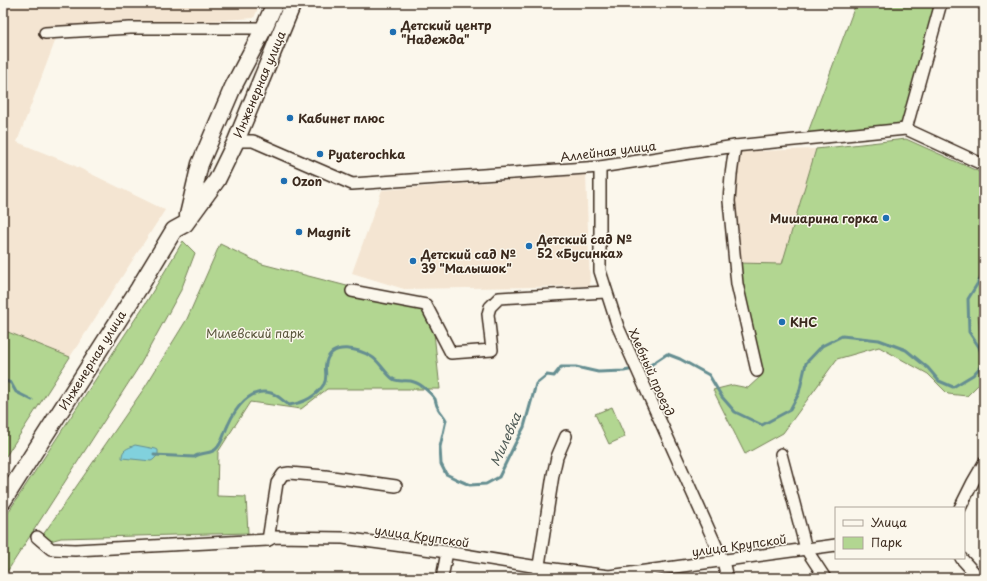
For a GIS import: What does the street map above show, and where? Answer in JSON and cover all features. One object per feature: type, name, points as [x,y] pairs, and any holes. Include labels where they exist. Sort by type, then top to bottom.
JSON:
[{"type":"main road","name":"Инженерная улица","points":[[185,224],[200,164],[232,87],[264,28],[275,3]]},
{"type":"main road","name":"Инженерная улица","points":[[3,501],[139,288],[174,230],[185,224],[217,180],[236,140],[293,3]]},
{"type":"main road","points":[[200,164],[202,170],[217,180]]},
{"type":"street","points":[[906,130],[941,3]]},
{"type":"street","points":[[45,33],[130,28],[264,28]]},
{"type":"street","name":"Аллейная улица","points":[[236,140],[253,141],[352,184],[600,167],[735,146],[906,130],[984,165]]},
{"type":"street","points":[[735,146],[729,188],[730,216],[737,284],[757,371]]},
{"type":"street","name":"Хлебный проезд","points":[[600,167],[600,271],[606,292],[618,326],[640,377],[723,561],[727,578]]},
{"type":"street","points":[[352,291],[426,305],[451,353],[492,350],[488,314],[490,307],[499,298],[606,292]]},
{"type":"street","points":[[538,573],[553,475],[557,457],[566,436]]},
{"type":"street","points":[[781,454],[806,549],[825,578]]},
{"type":"street","points":[[960,507],[984,463]]},
{"type":"street","points":[[268,540],[276,483],[284,474],[289,472],[396,486]]},
{"type":"street","name":"улица Крупской","points":[[37,537],[51,549],[75,550],[268,540],[274,537],[343,538],[447,552],[538,573],[609,576],[623,576],[835,545]]},
{"type":"street","points":[[442,578],[447,552]]},
{"type":"street","points":[[962,559],[980,578]]},
{"type":"shaded area","points":[[3,3],[260,3],[254,18],[59,31],[17,142],[69,163],[165,210],[70,357],[3,330]]},
{"type":"shaded area","points":[[816,149],[782,264],[737,263],[727,152]]},
{"type":"shaded area","points":[[586,175],[590,286],[404,289],[352,273],[382,190]]},
{"type":"green space","points":[[846,3],[936,3],[903,126],[807,135],[855,6]]},
{"type":"green space","points":[[906,139],[984,174],[984,309],[978,315],[984,379],[967,396],[948,394],[928,374],[879,347],[837,359],[783,433],[745,454],[713,390],[733,385],[748,388],[760,377],[737,263],[782,264],[816,149]]},
{"type":"green space","points":[[183,241],[195,253],[181,290],[140,365],[3,578],[3,520],[147,301]]},
{"type":"green space","name":"Милевский парк","points":[[220,244],[262,264],[397,299],[431,305],[440,389],[327,389],[301,409],[250,402],[218,452],[217,496],[246,497],[248,533],[61,538],[36,545],[145,387],[187,319]]},
{"type":"green space","points":[[3,330],[70,357],[6,456],[3,454]]},
{"type":"green space","points":[[612,407],[625,437],[609,444],[595,414]]},
{"type":"water","points":[[135,445],[156,449],[158,450],[158,455],[151,461],[122,458],[124,451],[127,448]]},
{"type":"waterway","name":"Милевка","points":[[984,273],[968,299],[969,332],[979,347],[984,361]]},
{"type":"waterway","name":"Милевка","points":[[639,368],[649,366],[667,354],[680,359],[709,375],[722,397],[735,412],[762,425],[790,410],[799,393],[806,363],[822,346],[842,336],[879,340],[906,350],[928,368],[939,381],[953,387],[973,375],[984,363]]},
{"type":"waterway","name":"Милевка","points":[[154,455],[194,457],[215,450],[221,443],[231,419],[239,406],[250,396],[256,393],[263,392],[274,394],[289,405],[309,399],[321,389],[324,384],[326,379],[326,363],[329,356],[339,349],[346,349],[360,351],[372,357],[393,379],[398,381],[414,382],[428,392],[435,399],[437,407],[446,420],[440,447],[441,464],[446,474],[470,485],[486,484],[499,477],[524,427],[536,384],[547,375],[554,376],[561,367],[576,367],[598,372],[634,369]]},
{"type":"waterway","name":"Милевка","points":[[3,380],[11,383],[16,392],[32,400]]},
{"type":"place","name":"Детский центр \"Надежда\"","points":[[393,32]]},
{"type":"place","name":"Кабинет плюс","points":[[290,118]]},
{"type":"place","name":"Pyaterochka","points":[[320,154]]},
{"type":"place","name":"Ozon","points":[[284,181]]},
{"type":"place","name":"Мишарина горка","points":[[886,218]]},
{"type":"place","name":"Magnit","points":[[299,232]]},
{"type":"place","name":"Детский сад № 52 «Бусинка»","points":[[529,246]]},
{"type":"place","name":"Детский сад № 39 \"Малышок\"","points":[[413,261]]},
{"type":"place","name":"КНС","points":[[782,322]]}]
